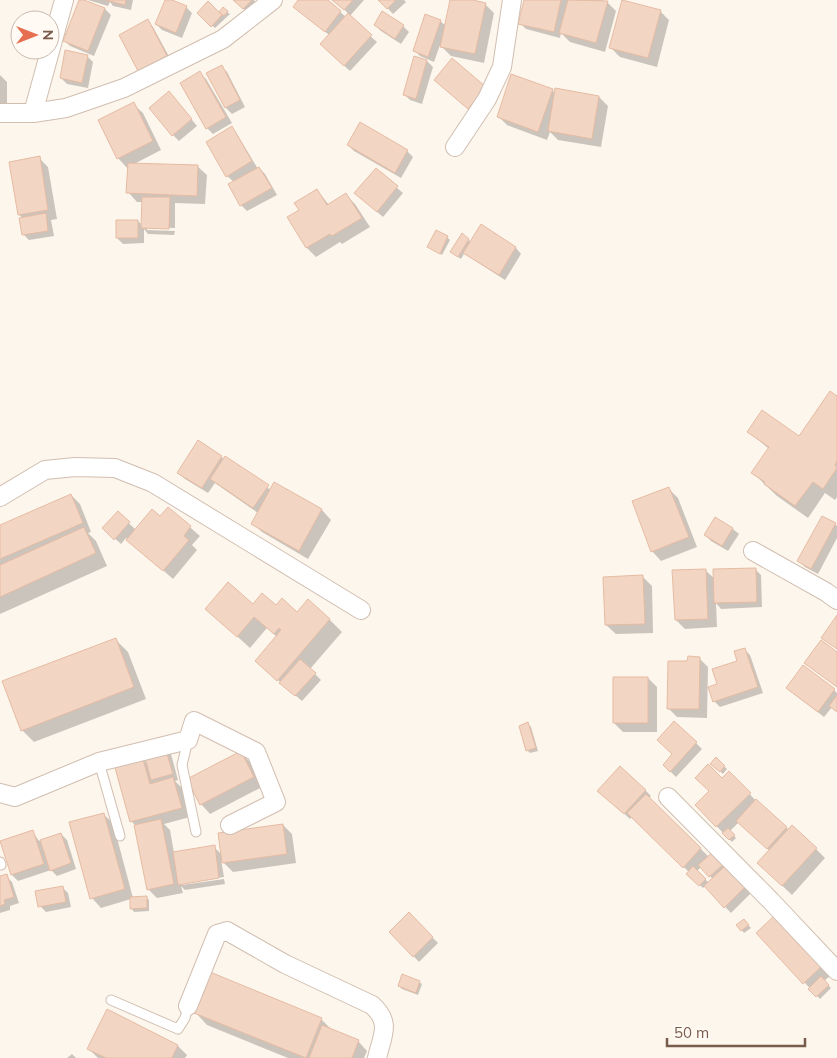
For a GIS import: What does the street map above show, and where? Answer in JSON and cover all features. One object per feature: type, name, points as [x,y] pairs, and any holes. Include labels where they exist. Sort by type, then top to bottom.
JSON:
[{"type":"street","points":[[34,113],[64,0]]},
{"type":"street","points":[[0,113],[34,113],[66,108],[133,84],[224,39],[273,0]]},
{"type":"street","points":[[454,147],[487,99],[502,67],[512,0]]},
{"type":"street","points":[[0,497],[45,470],[75,466],[115,468],[153,483],[361,610]]},
{"type":"street","points":[[752,552],[826,592],[837,600]]},
{"type":"street","points":[[0,793],[15,797],[99,762],[188,740],[194,721],[256,752],[276,802],[230,824]]},
{"type":"street","points":[[668,797],[837,971]]},
{"type":"street","points":[[188,1006],[217,934],[227,931],[285,964],[372,1005],[383,1016],[384,1025],[377,1058]]},
{"type":"lane","points":[[188,740],[182,765],[196,832]]},
{"type":"lane","points":[[99,762],[120,836]]},
{"type":"lane","points":[[111,1000],[178,1029],[185,1018],[188,1006]]},
{"type":"building","points":[[79,0],[105,8],[88,51],[63,41]]},
{"type":"building","points":[[106,0],[126,0],[125,5]]},
{"type":"building","points":[[165,0],[172,0],[187,6],[176,33],[155,24]]},
{"type":"building","points":[[233,0],[252,0],[243,9]]},
{"type":"building","points":[[298,0],[328,0],[341,11],[325,32],[293,7]]},
{"type":"building","points":[[332,0],[353,0],[344,10]]},
{"type":"building","points":[[378,0],[396,0],[387,9]]},
{"type":"building","points":[[450,0],[473,0],[486,3],[475,54],[440,47]]},
{"type":"building","points":[[524,0],[561,0],[554,32],[518,24]]},
{"type":"building","points":[[568,0],[608,1],[596,43],[559,33]]},
{"type":"building","points":[[622,0],[661,10],[648,58],[609,48]]},
{"type":"building","points":[[208,1],[222,15],[211,27],[197,13]]},
{"type":"building","points":[[223,7],[228,11],[224,16],[219,12]]},
{"type":"building","points":[[382,11],[404,25],[395,39],[374,25]]},
{"type":"building","points":[[348,13],[372,35],[344,66],[320,44]]},
{"type":"building","points":[[425,14],[441,20],[428,57],[413,51]]},
{"type":"building","points":[[148,19],[167,56],[138,71],[119,35]]},
{"type":"building","points":[[65,50],[88,55],[82,83],[60,78]]},
{"type":"building","points":[[414,56],[427,60],[416,99],[403,95]]},
{"type":"building","points":[[452,58],[486,87],[468,109],[434,80]]},
{"type":"building","points":[[222,65],[240,100],[225,108],[206,73]]},
{"type":"building","points":[[200,71],[226,117],[206,129],[180,83]]},
{"type":"building","points":[[511,74],[553,89],[538,132],[497,117]]},
{"type":"building","points":[[555,88],[599,96],[592,139],[548,131]]},
{"type":"building","points":[[169,91],[192,119],[172,136],[149,108]]},
{"type":"building","points":[[134,102],[153,141],[117,159],[98,120]]},
{"type":"building","points":[[360,122],[408,150],[395,173],[347,145]]},
{"type":"building","points":[[232,126],[252,161],[226,177],[206,142]]},
{"type":"building","points":[[40,156],[48,210],[18,215],[9,162]]},
{"type":"building","points":[[128,163],[198,165],[197,196],[126,193]]},
{"type":"building","points":[[259,167],[272,188],[240,206],[228,184]]},
{"type":"building","points":[[376,168],[398,186],[377,212],[354,193]]},
{"type":"building","points":[[317,189],[327,205],[346,193],[362,218],[332,236],[330,234],[306,248],[287,217],[299,210],[294,203]]},
{"type":"building","points":[[142,197],[170,197],[169,229],[141,228]]},
{"type":"building","points":[[46,213],[48,231],[22,235],[19,218]]},
{"type":"building","points":[[116,220],[138,220],[138,238],[116,238]]},
{"type":"building","points":[[481,224],[516,247],[499,275],[463,253]]},
{"type":"building","points":[[436,230],[448,236],[440,254],[427,247]]},
{"type":"building","points":[[462,233],[469,239],[458,257],[450,252]]},
{"type":"building","points":[[830,391],[837,396],[837,461],[835,465],[837,468],[823,489],[813,482],[795,506],[751,473],[769,447],[747,432],[762,410],[799,436]]},
{"type":"building","points":[[198,440],[222,456],[202,488],[177,473]]},
{"type":"building","points":[[225,456],[269,485],[253,508],[210,479]]},
{"type":"building","points":[[274,482],[322,509],[299,551],[251,524]]},
{"type":"building","points":[[669,487],[689,537],[651,552],[632,501]]},
{"type":"building","points":[[71,494],[83,523],[0,559],[0,525]]},
{"type":"building","points":[[168,507],[191,526],[184,536],[189,540],[163,571],[126,540],[152,509],[160,516]]},
{"type":"building","points":[[118,511],[130,522],[114,540],[102,528]]},
{"type":"building","points":[[822,516],[836,523],[811,569],[797,561]]},
{"type":"building","points":[[715,517],[733,528],[722,546],[704,535]]},
{"type":"building","points":[[84,527],[96,553],[0,597],[0,565]]},
{"type":"building","points":[[756,568],[757,602],[714,603],[713,569]]},
{"type":"building","points":[[706,569],[708,619],[675,620],[672,570]]},
{"type":"building","points":[[643,575],[645,624],[605,625],[603,577]]},
{"type":"building","points":[[228,582],[253,604],[262,593],[276,605],[282,598],[297,612],[308,599],[330,619],[277,681],[255,661],[281,630],[279,628],[274,634],[254,617],[237,637],[205,609]]},
{"type":"building","points":[[837,615],[837,649],[821,638]]},
{"type":"building","points":[[116,638],[134,687],[21,731],[2,681]]},
{"type":"building","points":[[821,640],[837,652],[837,687],[804,663]]},
{"type":"building","points":[[745,648],[758,687],[713,702],[708,687],[717,684],[712,669],[737,661],[734,651]]},
{"type":"building","points":[[688,656],[700,657],[699,709],[667,709],[668,661],[687,661]]},
{"type":"building","points":[[300,659],[316,673],[295,696],[279,683]]},
{"type":"building","points":[[803,665],[835,689],[818,712],[786,688]]},
{"type":"building","points":[[613,677],[648,677],[648,723],[613,723]]},
{"type":"building","points":[[837,695],[837,712],[829,706]]},
{"type":"building","points":[[674,721],[697,742],[670,772],[663,765],[672,754],[657,740]]},
{"type":"building","points":[[528,722],[536,748],[526,751],[519,726]]},
{"type":"building","points":[[165,747],[173,774],[151,780],[144,753]]},
{"type":"building","points":[[241,751],[254,777],[200,805],[187,779]]},
{"type":"building","points":[[142,756],[150,784],[173,777],[182,808],[130,822],[114,764]]},
{"type":"building","points":[[716,757],[725,766],[720,772],[710,764]]},
{"type":"building","points":[[708,764],[722,778],[729,771],[751,793],[716,827],[695,805],[709,791],[695,778]]},
{"type":"building","points":[[620,766],[646,790],[624,814],[597,791]]},
{"type":"building","points":[[646,794],[701,848],[683,868],[627,813]]},
{"type":"building","points":[[756,799],[787,827],[767,849],[736,821]]},
{"type":"building","points":[[104,813],[125,889],[90,899],[69,822]]},
{"type":"building","points":[[161,819],[174,884],[147,890],[134,825]]},
{"type":"building","points":[[283,824],[287,854],[222,863],[218,833]]},
{"type":"building","points":[[792,825],[817,848],[782,886],[757,863]]},
{"type":"building","points":[[728,828],[735,835],[729,840],[722,833]]},
{"type":"building","points":[[33,830],[44,864],[11,875],[0,841]]},
{"type":"building","points":[[61,833],[71,863],[50,871],[40,840]]},
{"type":"building","points":[[215,845],[219,878],[178,885],[173,852]]},
{"type":"building","points":[[714,851],[725,863],[709,877],[698,865]]},
{"type":"building","points":[[726,865],[746,886],[724,908],[704,886]]},
{"type":"building","points":[[693,866],[706,879],[699,886],[686,874]]},
{"type":"building","points":[[7,874],[14,897],[4,900],[5,904],[0,906],[0,876]]},
{"type":"building","points":[[63,886],[66,902],[38,907],[35,891]]},
{"type":"building","points":[[147,896],[147,908],[130,909],[130,897]]},
{"type":"building","points":[[409,912],[433,937],[413,957],[389,932]]},
{"type":"building","points":[[775,915],[823,965],[803,984],[756,933]]},
{"type":"building","points":[[744,919],[749,925],[741,931],[736,925]]},
{"type":"building","points":[[210,972],[322,1018],[306,1058],[194,1013]]},
{"type":"building","points":[[402,974],[420,981],[416,993],[398,986]]},
{"type":"building","points":[[821,976],[829,985],[816,997],[808,989]]},
{"type":"building","points":[[107,1009],[178,1045],[172,1058],[106,1058],[87,1049]]},
{"type":"building","points":[[322,1025],[359,1040],[352,1058],[309,1058]]}]
